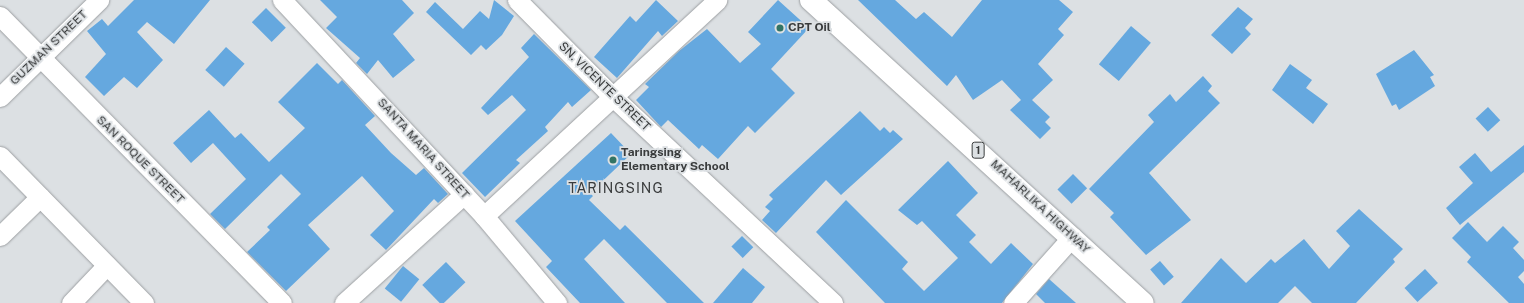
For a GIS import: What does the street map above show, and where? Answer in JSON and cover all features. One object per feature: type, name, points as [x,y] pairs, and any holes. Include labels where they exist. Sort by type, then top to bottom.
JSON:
[{"type":"highway","name":"MAHARLIKA HIGHWAY","points":[[811,0],[1072,237],[1142,303]]},
{"type":"street","name":"GUZMAN STREET","points":[[0,97],[99,0]]},
{"type":"street","name":"SANTA MARIA STREET","points":[[282,0],[484,216],[557,303]]},
{"type":"street","name":"SN. VICENTE STREET","points":[[517,0],[612,96],[833,303]]},
{"type":"street","points":[[484,216],[717,0]]},
{"type":"street","name":"SAN ROQUE STREET","points":[[0,16],[282,303]]},
{"type":"street","points":[[0,156],[144,303]]},
{"type":"street","points":[[344,303],[464,194]]},
{"type":"street","points":[[0,236],[40,197]]},
{"type":"street","points":[[1013,303],[1072,237]]},
{"type":"street","points":[[71,303],[107,265]]},
{"type":"building","points":[[134,0],[210,0],[174,44],[147,22],[137,32],[163,60],[137,88],[124,77],[104,96],[85,77],[106,54],[87,31],[102,19],[108,26]]},
{"type":"building","points":[[320,0],[402,0],[414,13],[393,34],[415,60],[393,78],[378,60],[367,74],[356,63],[360,58],[326,28],[337,17]]},
{"type":"building","points":[[494,0],[514,16],[502,35],[486,50],[481,45],[471,55],[426,12],[435,2],[463,29],[480,11],[489,19]]},
{"type":"building","points":[[656,0],[678,21],[662,36],[658,31],[617,78],[594,57],[630,16],[636,22]]},
{"type":"building","points":[[778,0],[809,28],[771,69],[795,93],[755,133],[748,126],[718,159],[702,145],[699,149],[668,120],[661,127],[636,100],[649,87],[645,84],[679,51],[707,29],[740,63],[761,44],[748,32]]},
{"type":"building","points":[[858,0],[895,0],[916,19],[924,12],[952,37],[982,0],[1059,0],[1073,12],[1058,29],[1064,35],[1038,64],[1053,80],[1032,100],[1050,117],[1045,122],[1051,128],[1040,139],[1010,110],[1021,100],[1002,80],[973,100],[956,75],[947,86]]},
{"type":"building","points":[[1238,7],[1253,19],[1245,28],[1251,34],[1232,54],[1211,35]]},
{"type":"building","points":[[266,8],[286,28],[272,42],[252,22]]},
{"type":"building","points":[[1131,26],[1151,43],[1119,81],[1099,64]]},
{"type":"building","points":[[534,34],[591,90],[572,107],[568,102],[545,127],[548,131],[516,160],[520,163],[485,197],[462,173],[526,110],[512,95],[488,115],[481,108],[529,57],[521,48]]},
{"type":"building","points":[[226,47],[245,64],[224,87],[205,70]]},
{"type":"building","points":[[1414,50],[1434,75],[1430,77],[1435,86],[1399,110],[1396,104],[1392,106],[1376,74]]},
{"type":"building","points":[[317,63],[338,84],[342,80],[375,116],[365,125],[391,153],[416,175],[424,168],[448,194],[438,203],[434,199],[386,250],[370,235],[394,211],[362,176],[308,225],[330,249],[286,291],[247,252],[270,230],[267,227],[301,194],[281,174],[225,229],[210,214],[246,179],[213,143],[191,163],[173,143],[209,110],[235,138],[241,133],[269,162],[305,128],[278,102]]},
{"type":"building","points":[[1290,64],[1312,80],[1306,88],[1328,104],[1313,124],[1272,90]]},
{"type":"building","points":[[1203,76],[1212,86],[1208,91],[1220,103],[1149,173],[1191,220],[1146,255],[1110,217],[1114,213],[1089,189],[1154,122],[1148,115],[1170,94],[1176,102]]},
{"type":"building","points":[[1488,107],[1500,120],[1488,132],[1476,119]]},
{"type":"building","points":[[860,111],[880,131],[884,127],[890,133],[893,130],[903,139],[841,195],[826,180],[776,233],[762,220],[770,211],[765,207],[773,199],[769,195]]},
{"type":"building","points":[[611,133],[631,154],[590,193],[593,196],[589,200],[620,230],[625,225],[704,303],[667,303],[604,239],[584,259],[625,303],[580,303],[546,267],[552,261],[515,221]]},
{"type":"building","points":[[1524,145],[1524,172],[1460,225],[1446,208],[1473,183],[1459,167],[1475,153],[1491,172]]},
{"type":"building","points":[[948,161],[978,193],[956,215],[976,235],[969,242],[991,264],[1011,243],[1033,264],[1002,303],[885,303],[816,232],[846,200],[908,262],[902,269],[924,291],[958,258],[922,221],[917,225],[898,210]]},
{"type":"building","points":[[1073,174],[1087,188],[1072,204],[1057,190]]},
{"type":"building","points":[[1359,209],[1403,249],[1393,259],[1395,262],[1356,303],[1312,303],[1295,286],[1278,303],[1181,303],[1221,258],[1246,283],[1271,259],[1275,263],[1304,239],[1329,269],[1350,246],[1336,231]]},
{"type":"building","points":[[1468,222],[1487,242],[1503,226],[1519,242],[1513,248],[1524,260],[1524,271],[1518,277],[1524,284],[1524,303],[1509,303],[1467,262],[1471,257],[1452,238]]},
{"type":"building","points":[[742,236],[753,247],[743,258],[731,247]]},
{"type":"building","points":[[1160,261],[1174,277],[1164,285],[1150,270]]},
{"type":"building","points":[[446,262],[465,282],[444,303],[440,303],[422,285]]},
{"type":"building","points":[[403,266],[419,279],[401,302],[385,289]]},
{"type":"building","points":[[743,268],[765,287],[752,303],[713,303]]},
{"type":"building","points":[[1425,269],[1438,283],[1417,302],[1405,288]]},
{"type":"building","points":[[1049,279],[1076,303],[1045,303],[1036,294]]},
{"type":"place","name":"CPT Oil","points":[[780,28]]},
{"type":"place","name":"Taringsing Elementary School","points":[[613,160]]},
{"type":"district","name":"TARINGSING","points":[[616,188]]}]
